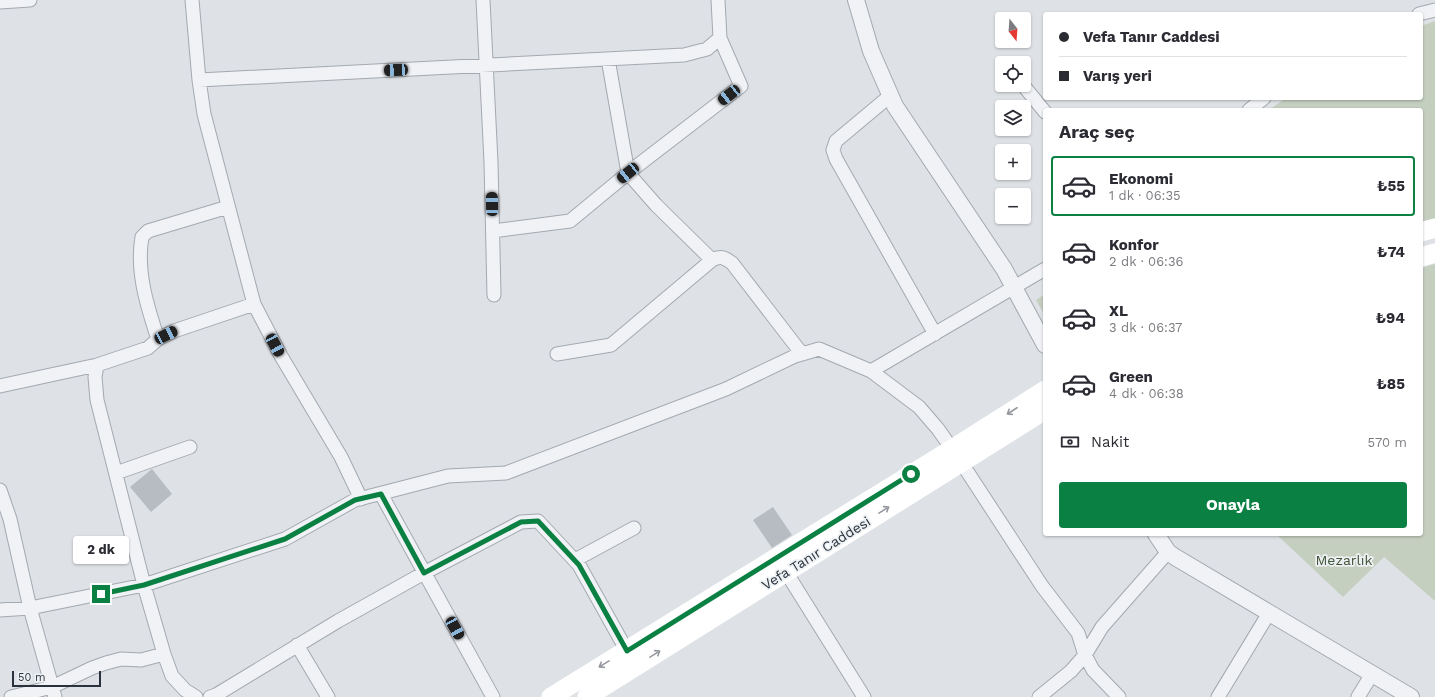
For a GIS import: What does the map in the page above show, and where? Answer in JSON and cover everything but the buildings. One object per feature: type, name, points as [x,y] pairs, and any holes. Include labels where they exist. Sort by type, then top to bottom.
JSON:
[{"type":"main road","points":[[1423,231],[1435,228]]},
{"type":"main road","points":[[1423,256],[1435,253]]},
{"type":"main road","name":"Vefa Tanır Caddesi","points":[[587,697],[786,572],[956,456],[1043,391]]},
{"type":"main road","name":"Vefa Tanır Caddesi","points":[[551,697],[956,456],[1043,411]]},
{"type":"street","points":[[0,2],[30,0]]},
{"type":"street","points":[[192,0],[199,80],[204,114],[254,304],[281,356],[341,457],[361,499]]},
{"type":"street","points":[[483,0],[491,162],[494,295]]},
{"type":"street","points":[[493,231],[570,221],[628,173],[741,86],[720,38],[718,0]]},
{"type":"street","points":[[856,0],[871,50],[895,106],[1004,269],[1043,340]]},
{"type":"street","points":[[1423,13],[1435,10]]},
{"type":"street","points":[[199,80],[684,55],[708,49],[720,38]]},
{"type":"street","points":[[608,60],[628,173],[656,205],[712,260]]},
{"type":"street","points":[[1029,92],[1043,110]]},
{"type":"street","points":[[890,95],[836,141],[833,150],[836,159],[935,334]]},
{"type":"street","points":[[1252,108],[1262,100]]},
{"type":"street","points":[[158,339],[151,318],[140,267],[142,237],[148,231],[228,207]]},
{"type":"street","points":[[557,354],[611,346],[712,260],[718,257],[725,258],[732,263],[802,354]]},
{"type":"street","points":[[871,371],[1043,270]]},
{"type":"street","points":[[0,386],[97,365],[148,348],[158,339],[174,331],[254,304]]},
{"type":"street","points":[[0,610],[30,608],[144,585],[285,539],[355,500],[448,476],[506,473],[726,389],[795,356],[819,349],[871,371],[919,407],[938,429],[1042,586],[1078,632],[1085,655],[1093,670],[1119,697]]},
{"type":"street","points":[[97,365],[95,377],[97,400],[144,585],[164,654],[172,676],[185,690],[196,697]]},
{"type":"street","points":[[116,473],[190,446]]},
{"type":"street","points":[[0,490],[10,519],[30,608],[54,692]]},
{"type":"street","points":[[381,494],[493,697]]},
{"type":"street","points":[[210,697],[216,695],[338,621],[424,573],[521,522],[530,521],[538,521],[579,565],[627,651]]},
{"type":"street","points":[[575,560],[634,528]]},
{"type":"street","points":[[1157,536],[1168,552],[1411,697]]},
{"type":"street","points":[[1039,697],[1071,671],[1085,655],[1102,627],[1168,552]]},
{"type":"street","points":[[786,572],[864,697]]},
{"type":"street","points":[[1218,697],[1269,613]]},
{"type":"street","points":[[298,646],[328,697]]},
{"type":"street","points":[[11,697],[54,692],[92,668],[106,663],[121,659],[141,660],[164,654]]},
{"type":"street","points":[[1358,697],[1372,674]]},
{"type":"green space","points":[[1435,21],[1435,226],[1423,229],[1423,108],[1272,108],[1283,100],[1423,100],[1423,25]]},
{"type":"green space","name":"Mezarlık","points":[[1435,264],[1435,601],[1384,557],[1343,597],[1278,536],[1423,536],[1423,267]]},
{"type":"green space","points":[[1043,295],[1043,312],[1036,300]]},
{"type":"route","points":[[101,594],[144,585],[285,539],[355,500],[381,494],[424,573],[521,522],[538,521],[579,565],[627,651],[911,474]]}]
